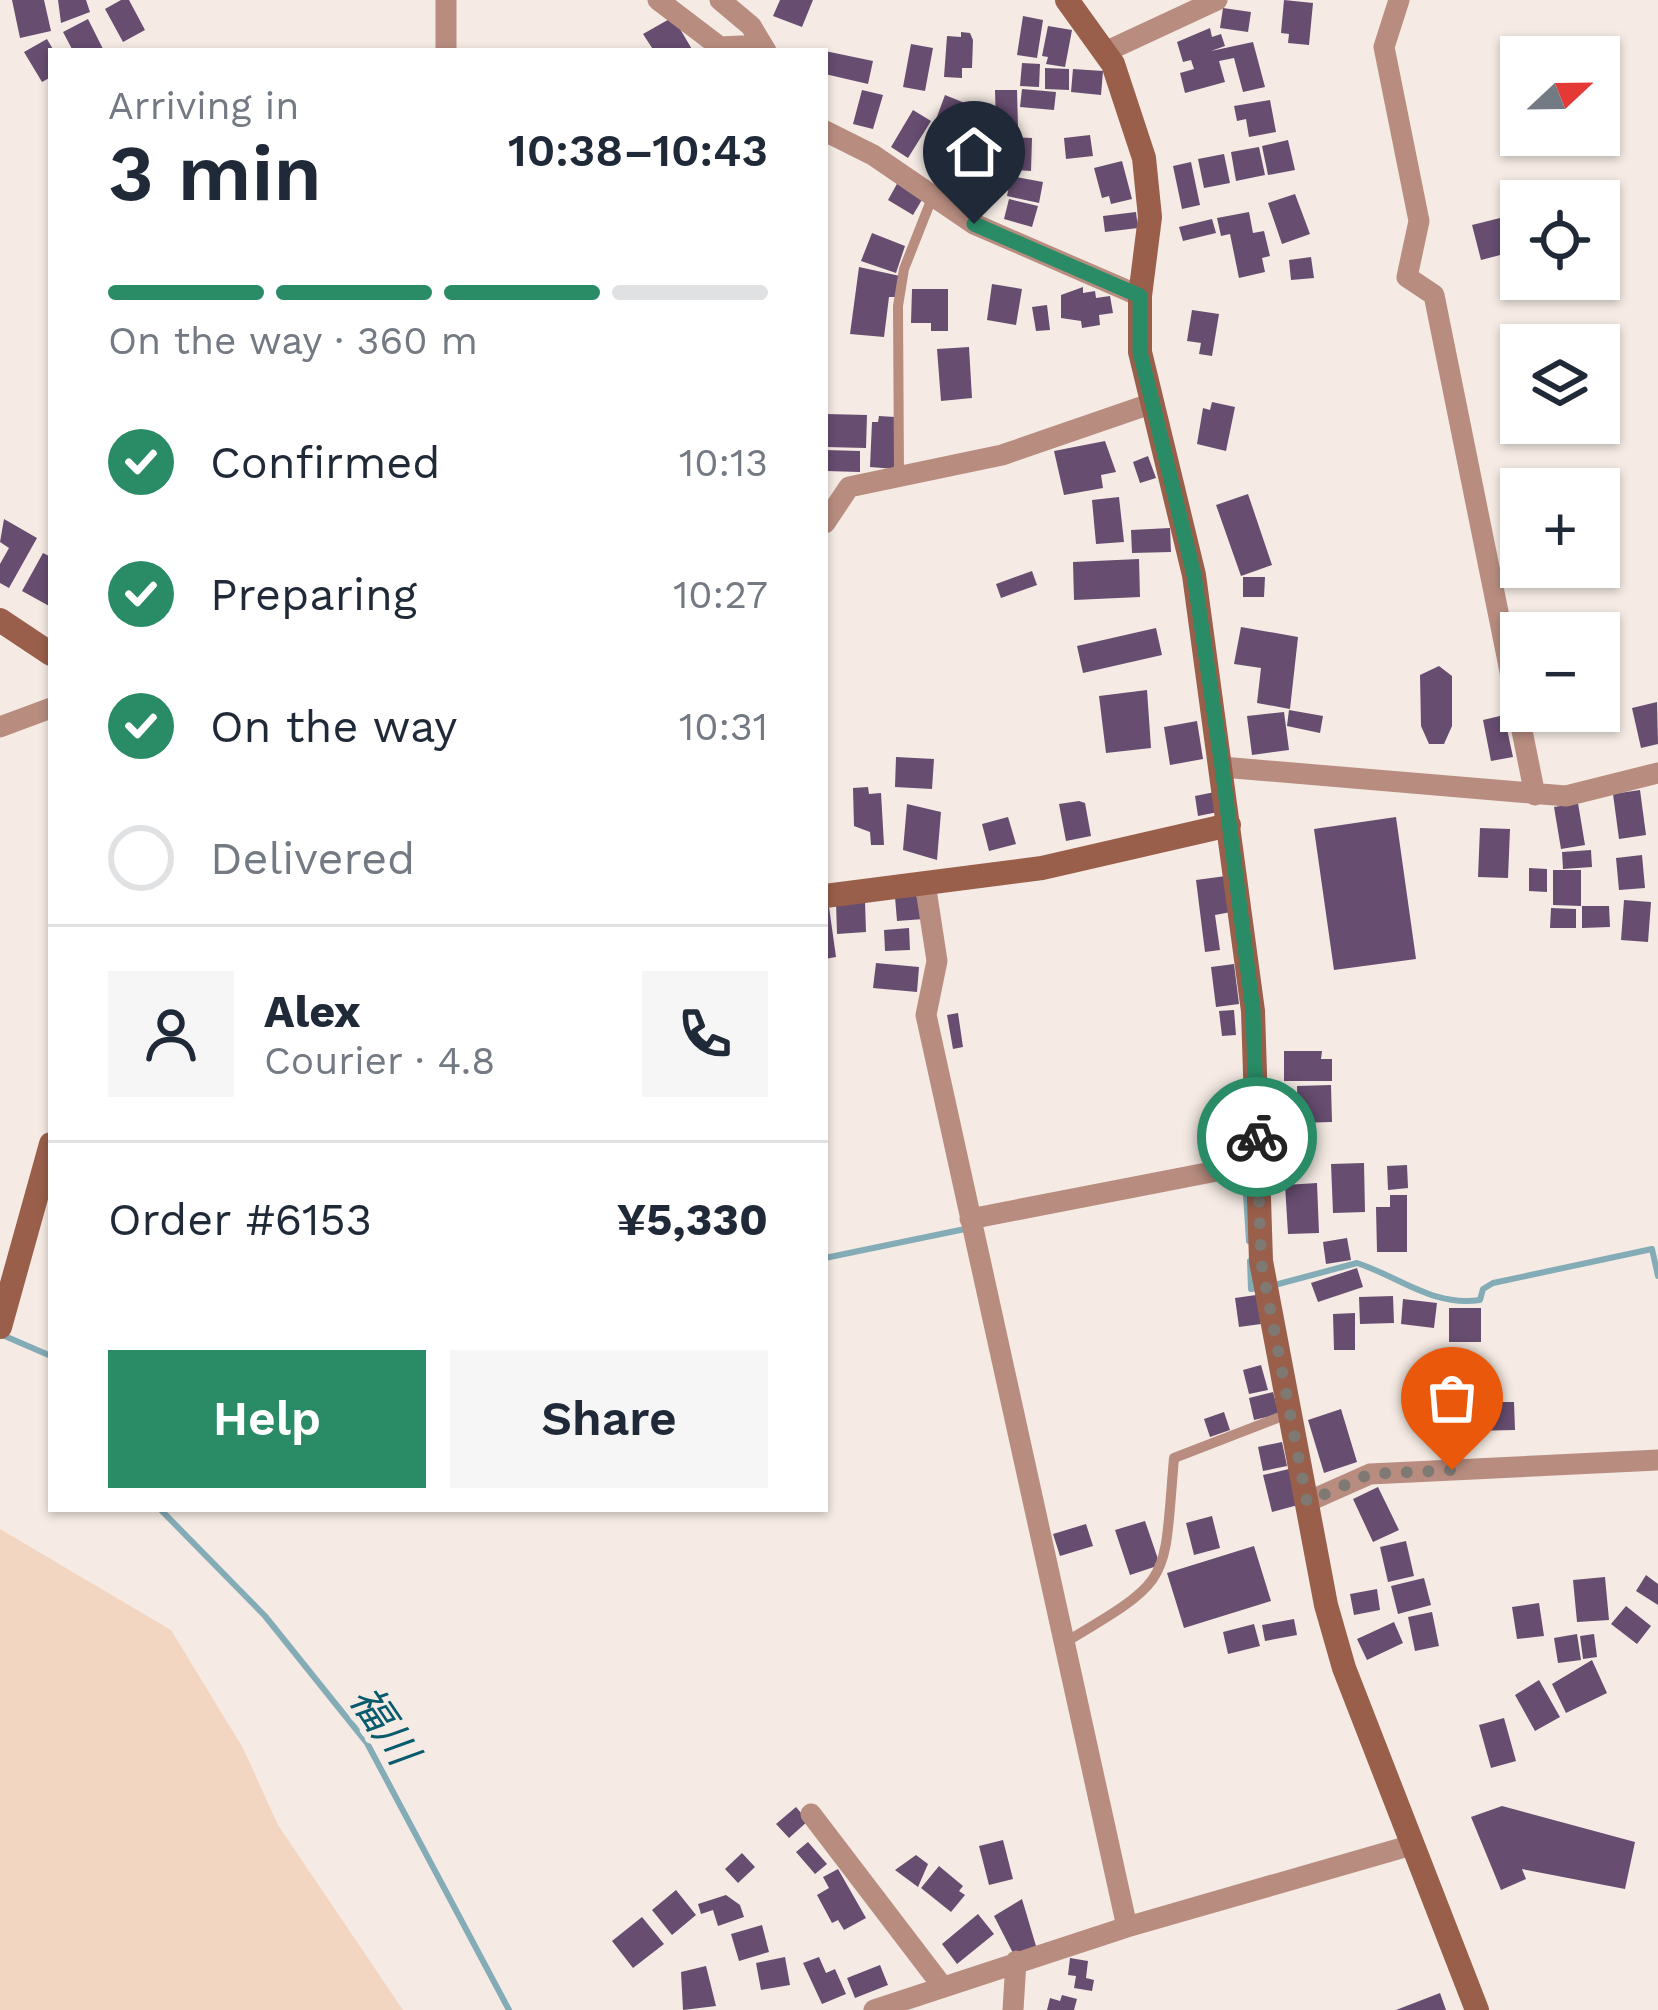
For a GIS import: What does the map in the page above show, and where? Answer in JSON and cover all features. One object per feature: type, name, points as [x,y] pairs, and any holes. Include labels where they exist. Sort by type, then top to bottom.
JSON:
[{"type":"street","points":[[446,0],[446,48]]},
{"type":"street","points":[[658,0],[720,47],[764,48]]},
{"type":"street","points":[[720,0],[751,26],[764,48]]},
{"type":"street","points":[[1067,0],[1105,52],[1144,158],[1150,217],[1140,296],[1140,352],[1194,575],[1222,767],[1253,1011],[1261,1261],[1288,1414],[1344,1668],[1478,2010]]},
{"type":"street","points":[[1105,52],[1217,0]]},
{"type":"street","points":[[1399,0],[1384,46],[1419,221],[1408,251],[1407,277],[1434,295],[1535,795]]},
{"type":"street","points":[[828,132],[873,155],[974,224],[1140,296]]},
{"type":"street","points":[[828,518],[849,487],[1002,455],[1150,404]]},
{"type":"street","points":[[0,620],[48,653]]},
{"type":"street","points":[[0,728],[48,709]]},
{"type":"street","points":[[1222,767],[1566,796],[1658,773]]},
{"type":"street","points":[[828,896],[1042,868],[1229,826]]},
{"type":"street","points":[[925,884],[937,961],[926,1015],[1127,1927]]},
{"type":"street","points":[[3,1318],[48,1155]]},
{"type":"street","points":[[970,1219],[1258,1162]]},
{"type":"street","points":[[1307,1502],[1370,1474],[1658,1460]]},
{"type":"street","points":[[812,1814],[943,1987]]},
{"type":"street","points":[[874,2010],[1016,1961],[1412,1845]]},
{"type":"street","points":[[1013,2010],[1016,1961]]},
{"type":"lane","points":[[899,474],[903,403],[898,306],[904,269],[932,198]]},
{"type":"lane","points":[[1064,1643],[1141,1598],[1164,1568],[1174,1459],[1288,1414]]},
{"type":"shaded area","points":[[0,1529],[171,1630],[243,1748],[278,1825],[403,2010],[0,2010]]},
{"type":"building","points":[[12,0],[44,0],[51,31],[20,38]]},
{"type":"building","points":[[58,0],[86,0],[90,12],[61,23]]},
{"type":"building","points":[[129,0],[145,30],[123,42],[105,9]]},
{"type":"building","points":[[780,0],[813,0],[802,27],[773,16]]},
{"type":"building","points":[[1284,0],[1313,3],[1309,45],[1288,43],[1289,34],[1281,33]]},
{"type":"building","points":[[1223,8],[1251,12],[1248,32],[1220,28]]},
{"type":"building","points":[[1023,16],[1043,20],[1037,58],[1017,55]]},
{"type":"building","points":[[673,17],[691,48],[652,48],[643,34]]},
{"type":"building","points":[[88,19],[102,48],[71,48],[63,32]]},
{"type":"building","points":[[1048,26],[1072,30],[1065,67],[1046,64],[1048,57],[1042,56]]},
{"type":"building","points":[[1210,28],[1212,37],[1221,34],[1225,46],[1211,51],[1253,42],[1265,87],[1243,92],[1234,58],[1219,61],[1225,82],[1185,93],[1180,73],[1194,69],[1191,60],[1183,62],[1177,42]]},
{"type":"building","points":[[961,32],[970,33],[973,40],[972,68],[962,68],[962,78],[944,77],[947,36],[961,37]]},
{"type":"building","points":[[47,39],[52,48],[48,48],[48,79],[42,82],[24,52]]},
{"type":"building","points":[[911,44],[933,48],[925,91],[903,87]]},
{"type":"building","points":[[828,52],[873,61],[868,84],[828,75]]},
{"type":"building","points":[[1022,63],[1040,64],[1039,87],[1020,86]]},
{"type":"building","points":[[1045,68],[1069,69],[1069,90],[1045,89]]},
{"type":"building","points":[[1073,69],[1103,71],[1101,95],[1071,92]]},
{"type":"building","points":[[1022,89],[1056,92],[1054,110],[1020,107]]},
{"type":"building","points":[[862,90],[883,95],[873,129],[853,124]]},
{"type":"building","points":[[995,90],[1017,90],[1018,127],[996,128]]},
{"type":"building","points":[[945,95],[982,110],[971,136],[935,122]]},
{"type":"building","points":[[1270,100],[1276,132],[1249,137],[1246,119],[1237,121],[1234,106]]},
{"type":"building","points":[[913,110],[931,121],[908,158],[891,147]]},
{"type":"building","points":[[1090,135],[1093,156],[1066,159],[1064,138]]},
{"type":"building","points":[[989,136],[1032,138],[1031,171],[1014,170],[1014,161],[988,160]]},
{"type":"building","points":[[1288,140],[1295,170],[1268,175],[1262,146]]},
{"type":"building","points":[[1259,147],[1265,175],[1236,181],[1231,152]]},
{"type":"building","points":[[1224,154],[1230,183],[1204,188],[1198,159]]},
{"type":"building","points":[[1122,161],[1132,199],[1111,204],[1109,196],[1102,198],[1094,168]]},
{"type":"building","points":[[1191,162],[1200,205],[1182,209],[1173,166]]},
{"type":"building","points":[[1011,176],[1043,182],[1039,203],[1007,196]]},
{"type":"building","points":[[898,182],[923,198],[913,215],[888,200]]},
{"type":"building","points":[[1295,194],[1310,234],[1282,244],[1268,203]]},
{"type":"building","points":[[1009,199],[1038,206],[1032,227],[1004,219]]},
{"type":"building","points":[[1136,212],[1138,228],[1105,232],[1103,216]]},
{"type":"building","points":[[1249,212],[1253,233],[1264,231],[1270,256],[1262,258],[1265,272],[1239,278],[1230,234],[1221,236],[1217,218]]},
{"type":"building","points":[[1500,218],[1500,255],[1481,260],[1472,225]]},
{"type":"building","points":[[1212,219],[1216,233],[1183,241],[1179,227]]},
{"type":"building","points":[[872,233],[905,246],[896,273],[861,261]]},
{"type":"building","points":[[1311,257],[1314,278],[1291,280],[1289,260]]},
{"type":"building","points":[[859,267],[900,276],[898,297],[889,297],[884,337],[850,334]]},
{"type":"building","points":[[992,284],[1022,289],[1016,325],[987,320]]},
{"type":"building","points":[[1083,287],[1083,293],[1095,291],[1096,298],[1110,296],[1113,313],[1099,315],[1100,325],[1082,328],[1081,321],[1061,318],[1061,295]]},
{"type":"building","points":[[912,289],[948,289],[948,331],[931,331],[931,323],[911,323]]},
{"type":"building","points":[[1047,305],[1050,330],[1036,331],[1032,307]]},
{"type":"building","points":[[1192,310],[1219,314],[1212,356],[1199,354],[1201,343],[1187,341]]},
{"type":"building","points":[[969,347],[972,398],[941,401],[937,349]]},
{"type":"building","points":[[1212,402],[1235,407],[1226,451],[1197,444],[1203,408],[1210,410]]},
{"type":"building","points":[[828,414],[867,415],[866,448],[828,447]]},
{"type":"building","points":[[879,416],[895,417],[895,469],[870,467],[872,422],[878,422]]},
{"type":"building","points":[[1105,441],[1116,472],[1101,475],[1103,488],[1064,495],[1054,451]]},
{"type":"building","points":[[828,450],[860,451],[860,472],[828,471]]},
{"type":"building","points":[[1148,456],[1156,478],[1140,483],[1133,462]]},
{"type":"building","points":[[1248,494],[1272,565],[1241,576],[1216,505]]},
{"type":"building","points":[[1119,497],[1124,542],[1096,544],[1092,500]]},
{"type":"building","points":[[4,519],[37,538],[9,588],[0,583],[0,564],[9,548],[0,542]]},
{"type":"building","points":[[1170,528],[1171,552],[1132,553],[1131,530]]},
{"type":"building","points":[[43,553],[48,556],[48,605],[22,591]]},
{"type":"building","points":[[1139,559],[1140,597],[1074,600],[1073,562]]},
{"type":"building","points":[[1032,571],[1037,585],[1001,598],[996,584]]},
{"type":"building","points":[[1243,577],[1265,577],[1264,597],[1243,597]]},
{"type":"building","points":[[1241,627],[1298,637],[1290,709],[1257,703],[1261,668],[1234,664]]},
{"type":"building","points":[[1156,628],[1162,655],[1083,673],[1077,646]]},
{"type":"building","points":[[1439,666],[1452,676],[1452,726],[1444,744],[1429,744],[1421,726],[1420,675]]},
{"type":"building","points":[[1147,690],[1151,748],[1106,753],[1099,696]]},
{"type":"building","points":[[1657,702],[1658,744],[1641,748],[1632,708]]},
{"type":"building","points":[[1289,710],[1323,716],[1320,733],[1287,726]]},
{"type":"building","points":[[1284,712],[1289,750],[1252,755],[1247,716]]},
{"type":"building","points":[[1500,716],[1500,732],[1508,732],[1513,757],[1491,761],[1483,720]]},
{"type":"building","points":[[1197,721],[1203,759],[1170,765],[1164,727]]},
{"type":"building","points":[[896,757],[934,759],[932,789],[895,787]]},
{"type":"building","points":[[868,787],[869,794],[881,793],[884,845],[871,845],[870,832],[854,826],[853,788]]},
{"type":"building","points":[[1640,790],[1646,835],[1619,839],[1613,794]]},
{"type":"building","points":[[1215,792],[1218,812],[1198,816],[1195,796]]},
{"type":"building","points":[[1085,803],[1091,836],[1066,841],[1059,804]]},
{"type":"building","points":[[1578,803],[1585,845],[1561,849],[1554,807]]},
{"type":"building","points":[[907,804],[941,812],[937,860],[903,850]]},
{"type":"building","points":[[1008,817],[1016,844],[989,851],[982,824]]},
{"type":"building","points":[[1396,817],[1416,959],[1334,970],[1314,829]]},
{"type":"building","points":[[1480,828],[1510,829],[1508,878],[1478,877]]},
{"type":"building","points":[[1591,850],[1592,867],[1563,869],[1562,852]]},
{"type":"building","points":[[1642,855],[1645,888],[1619,890],[1616,858]]},
{"type":"building","points":[[1529,868],[1547,869],[1547,892],[1529,891]]},
{"type":"building","points":[[1553,870],[1581,870],[1581,906],[1553,905]]},
{"type":"building","points":[[1226,876],[1231,912],[1215,915],[1220,950],[1205,952],[1196,880]]},
{"type":"building","points":[[916,895],[924,919],[897,921],[895,897]]},
{"type":"building","points":[[1624,900],[1651,902],[1648,942],[1621,940]]},
{"type":"building","points":[[865,901],[866,932],[837,934],[836,902]]},
{"type":"building","points":[[1582,906],[1609,906],[1610,927],[1582,928]]},
{"type":"building","points":[[828,907],[836,957],[828,958]]},
{"type":"building","points":[[1551,908],[1576,909],[1576,928],[1550,928]]},
{"type":"building","points":[[909,928],[910,950],[885,951],[884,930]]},
{"type":"building","points":[[876,963],[919,967],[917,992],[873,988]]},
{"type":"building","points":[[1234,964],[1239,1004],[1216,1007],[1211,967]]},
{"type":"building","points":[[1234,1010],[1236,1035],[1222,1036],[1219,1011]]},
{"type":"building","points":[[958,1013],[963,1047],[953,1049],[947,1015]]},
{"type":"building","points":[[1284,1051],[1322,1051],[1321,1059],[1332,1059],[1332,1081],[1284,1081]]},
{"type":"building","points":[[1331,1085],[1332,1122],[1298,1123],[1297,1086]]},
{"type":"building","points":[[1364,1163],[1365,1212],[1333,1213],[1331,1164]]},
{"type":"building","points":[[1407,1165],[1408,1188],[1388,1190],[1387,1166]]},
{"type":"building","points":[[1317,1183],[1319,1233],[1288,1234],[1285,1185]]},
{"type":"building","points":[[1390,1195],[1407,1195],[1407,1252],[1377,1252],[1376,1207],[1390,1207]]},
{"type":"building","points":[[1347,1238],[1351,1260],[1326,1264],[1323,1242]]},
{"type":"building","points":[[1357,1268],[1363,1287],[1318,1302],[1311,1283]]},
{"type":"building","points":[[1256,1295],[1261,1324],[1239,1327],[1235,1298]]},
{"type":"building","points":[[1393,1296],[1394,1323],[1360,1324],[1359,1297]]},
{"type":"building","points":[[1403,1299],[1437,1303],[1434,1328],[1401,1324]]},
{"type":"building","points":[[1449,1308],[1481,1308],[1481,1342],[1449,1342]]},
{"type":"building","points":[[1355,1313],[1355,1350],[1334,1350],[1333,1314]]},
{"type":"building","points":[[1261,1365],[1268,1390],[1249,1394],[1243,1370]]},
{"type":"building","points":[[1452,1388],[1455,1428],[1434,1429],[1431,1389]]},
{"type":"building","points":[[1273,1392],[1279,1414],[1254,1420],[1249,1398]]},
{"type":"building","points":[[1468,1402],[1514,1402],[1515,1430],[1469,1431]]},
{"type":"building","points":[[1341,1409],[1357,1462],[1324,1473],[1308,1420]]},
{"type":"building","points":[[1224,1412],[1230,1430],[1210,1437],[1204,1419]]},
{"type":"building","points":[[1282,1442],[1287,1466],[1263,1471],[1258,1447]]},
{"type":"building","points":[[1289,1469],[1298,1505],[1272,1512],[1263,1475]]},
{"type":"building","points":[[1378,1487],[1399,1530],[1373,1542],[1353,1499]]},
{"type":"building","points":[[1212,1516],[1220,1548],[1194,1555],[1186,1523]]},
{"type":"building","points":[[1145,1521],[1160,1565],[1130,1575],[1115,1530]]},
{"type":"building","points":[[1086,1524],[1093,1546],[1060,1556],[1053,1534]]},
{"type":"building","points":[[1406,1541],[1414,1576],[1388,1582],[1380,1547]]},
{"type":"building","points":[[1254,1546],[1271,1601],[1184,1628],[1167,1573]]},
{"type":"building","points":[[1646,1575],[1658,1584],[1658,1605],[1636,1591]]},
{"type":"building","points":[[1605,1577],[1609,1620],[1577,1622],[1573,1580]]},
{"type":"building","points":[[1424,1578],[1431,1605],[1398,1614],[1391,1586]]},
{"type":"building","points":[[1377,1589],[1380,1610],[1354,1615],[1350,1594]]},
{"type":"building","points":[[1539,1603],[1544,1636],[1517,1639],[1512,1607]]},
{"type":"building","points":[[1626,1606],[1651,1626],[1637,1644],[1611,1624]]},
{"type":"building","points":[[1432,1612],[1439,1646],[1415,1651],[1408,1617]]},
{"type":"building","points":[[1294,1619],[1297,1635],[1265,1641],[1262,1625]]},
{"type":"building","points":[[1394,1622],[1403,1643],[1367,1660],[1357,1639]]},
{"type":"building","points":[[1254,1624],[1260,1646],[1228,1654],[1223,1632]]},
{"type":"building","points":[[1577,1634],[1581,1660],[1558,1663],[1554,1638]]},
{"type":"building","points":[[1594,1634],[1597,1657],[1583,1659],[1580,1636]]},
{"type":"building","points":[[1592,1660],[1607,1693],[1566,1713],[1552,1684]]},
{"type":"building","points":[[1539,1680],[1560,1717],[1535,1731],[1515,1695]]},
{"type":"building","points":[[1504,1718],[1516,1761],[1491,1768],[1479,1725]]},
{"type":"building","points":[[1502,1806],[1635,1842],[1625,1889],[1522,1869],[1526,1879],[1501,1890],[1471,1817]]},
{"type":"building","points":[[796,1807],[808,1821],[789,1838],[776,1824]]},
{"type":"building","points":[[1003,1840],[1013,1879],[989,1885],[979,1846]]},
{"type":"building","points":[[808,1842],[827,1864],[815,1874],[796,1852]]},
{"type":"building","points":[[742,1853],[755,1867],[738,1883],[725,1869]]},
{"type":"building","points":[[916,1855],[928,1864],[918,1887],[895,1870]]},
{"type":"building","points":[[939,1866],[963,1886],[959,1891],[965,1895],[951,1912],[921,1888]]},
{"type":"building","points":[[838,1869],[866,1918],[844,1930],[838,1920],[832,1923],[817,1895],[829,1888],[823,1877]]},
{"type":"building","points":[[676,1890],[696,1915],[672,1935],[652,1910]]},
{"type":"building","points":[[726,1895],[740,1905],[744,1917],[718,1926],[713,1910],[701,1914],[698,1904]]},
{"type":"building","points":[[1022,1899],[1036,1946],[1014,1955],[994,1916]]},
{"type":"building","points":[[978,1914],[994,1934],[957,1964],[942,1944]]},
{"type":"building","points":[[642,1917],[664,1944],[633,1968],[612,1941]]},
{"type":"building","points":[[762,1925],[769,1952],[739,1961],[731,1934]]},
{"type":"building","points":[[785,1957],[790,1985],[761,1990],[756,1963]]},
{"type":"building","points":[[819,1957],[826,1973],[835,1969],[846,1994],[822,2004],[803,1963]]},
{"type":"building","points":[[1070,1958],[1088,1961],[1086,1978],[1094,1980],[1092,1991],[1074,1988],[1076,1976],[1068,1975]]},
{"type":"building","points":[[880,1965],[888,1985],[855,1998],[847,1978]]},
{"type":"building","points":[[706,1966],[716,2006],[683,2010],[681,1972]]},
{"type":"building","points":[[1440,1993],[1446,2010],[1396,2010]]},
{"type":"building","points":[[1062,1995],[1077,1999],[1074,2010],[1047,2010],[1050,1998],[1060,2001]]},
{"type":"waterway","points":[[1237,1176],[1245,1179],[1249,1241]]},
{"type":"waterway","points":[[828,1257],[965,1229]]},
{"type":"waterway","points":[[1271,1286],[1357,1263],[1432,1295],[1480,1300],[1483,1289],[1493,1283],[1652,1249],[1658,1276]]},
{"type":"waterway","points":[[1250,1261],[1251,1289],[1258,1288]]},
{"type":"waterway","name":"福川","points":[[0,1334],[48,1355]]},
{"type":"waterway","name":"福川","points":[[163,1512],[265,1616],[367,1743],[509,2010]]},
{"type":"way so far","points":[[1257,1137],[1261,1261],[1307,1502],[1370,1474],[1452,1470]]},
{"type":"route","points":[[974,224],[1140,296],[1140,352],[1194,575],[1222,767],[1253,1011],[1257,1137]]}]
